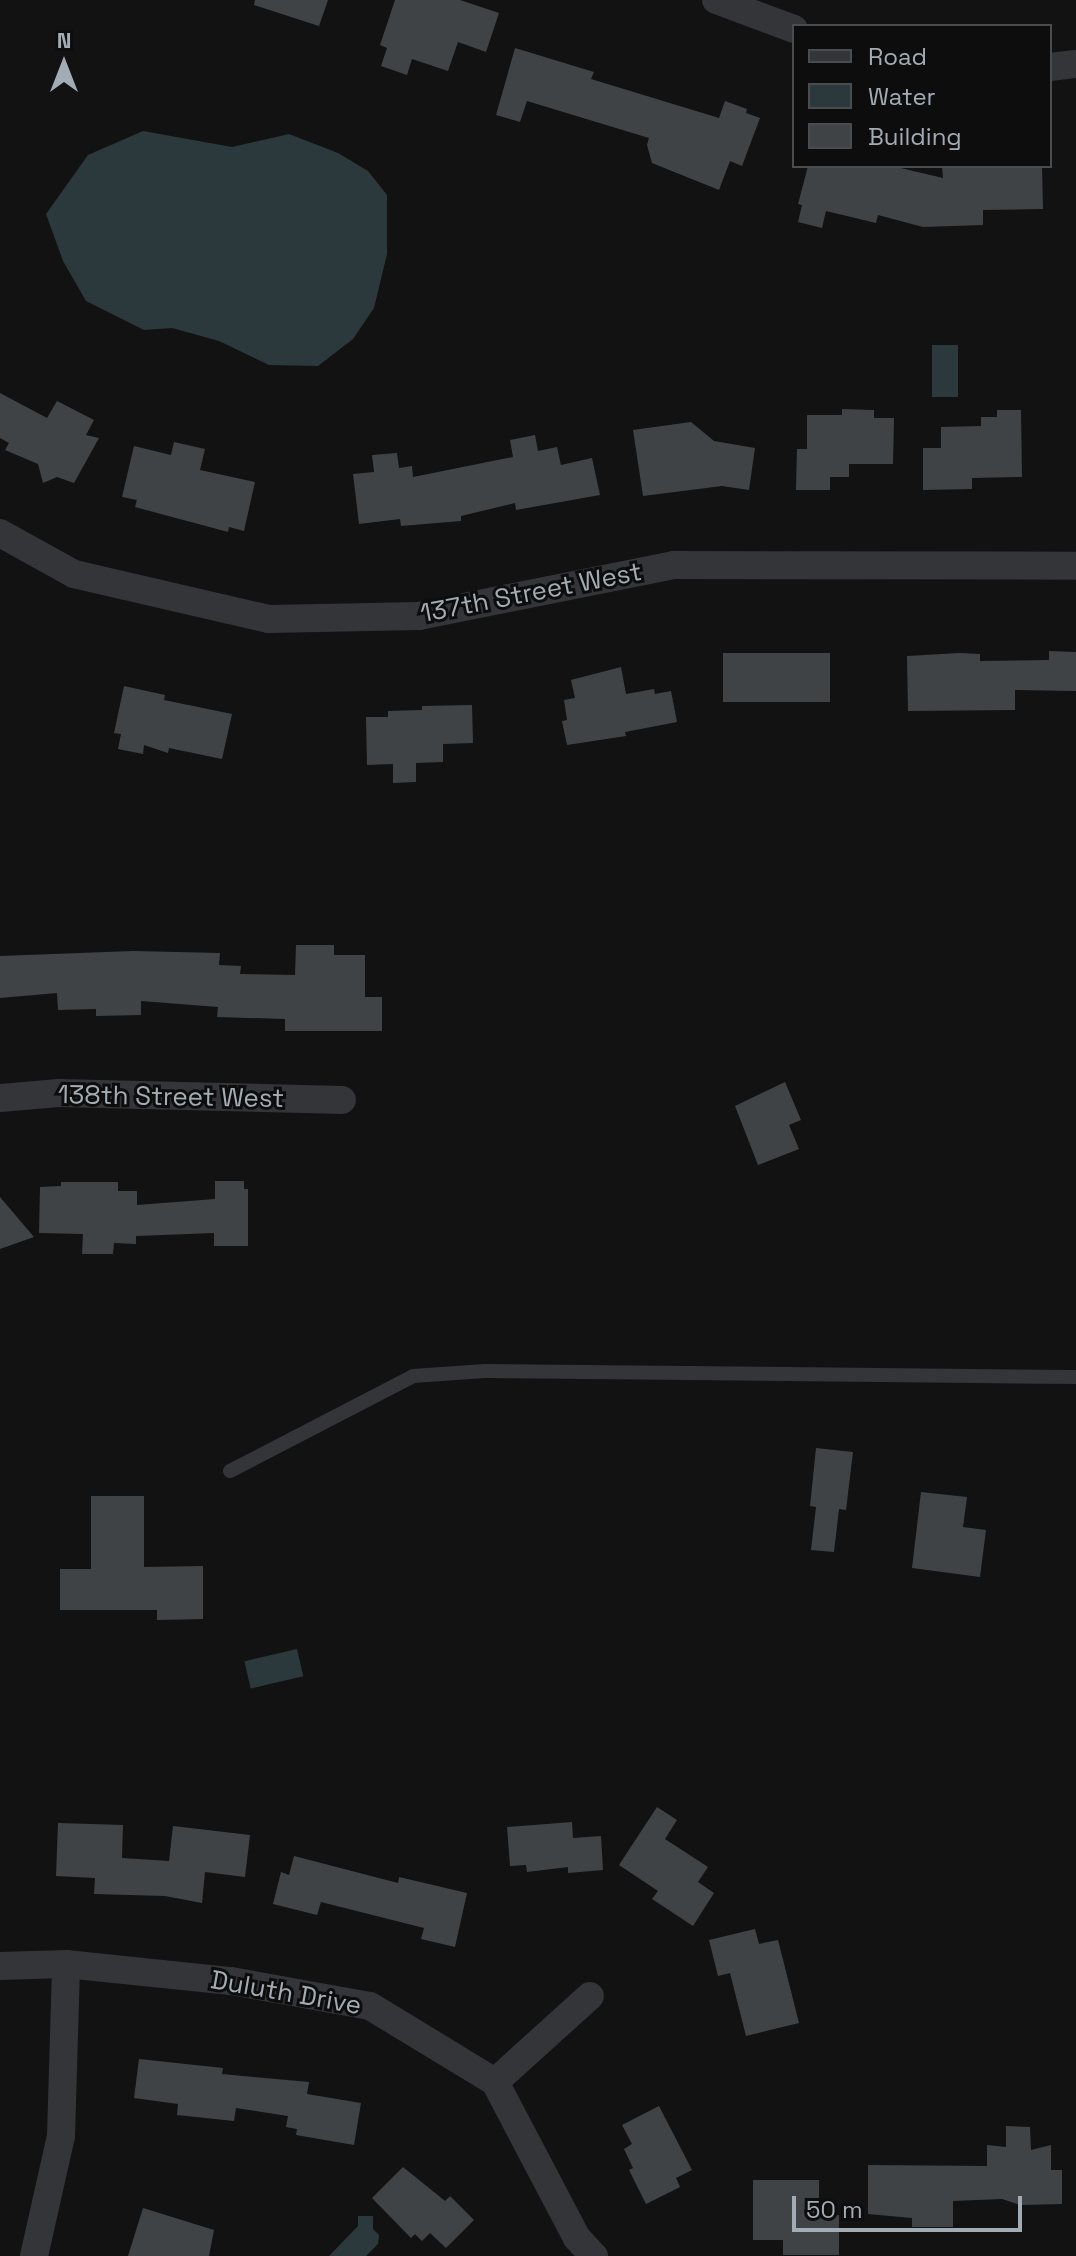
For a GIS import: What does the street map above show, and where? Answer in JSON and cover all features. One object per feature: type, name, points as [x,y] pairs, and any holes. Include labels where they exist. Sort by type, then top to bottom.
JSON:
[{"type":"street","points":[[716,0],[792,28]]},
{"type":"street","points":[[1052,67],[1076,64]]},
{"type":"street","name":"137th Street West","points":[[0,533],[74,574],[269,619],[419,616],[674,565],[1076,566]]},
{"type":"street","name":"138th Street West","points":[[0,1098],[59,1093],[342,1100]]},
{"type":"street","points":[[34,2256],[61,2136],[66,1964]]},
{"type":"street","name":"Duluth Drive","points":[[0,1966],[66,1964],[231,1981],[370,2006],[495,2082]]},
{"type":"street","points":[[590,1996],[495,2082],[577,2238],[594,2256]]},
{"type":"lane","points":[[230,1471],[413,1376],[501,1371],[1076,1377]]},
{"type":"water","points":[[143,131],[232,147],[289,134],[338,153],[368,171],[387,195],[387,254],[374,308],[353,339],[318,366],[269,365],[219,341],[172,328],[144,330],[86,301],[63,261],[46,214],[88,155]]},
{"type":"water","points":[[932,345],[958,345],[958,397],[932,397]]},
{"type":"water","points":[[297,1649],[303,1676],[251,1688],[244,1661]]},
{"type":"water","points":[[358,2216],[373,2216],[373,2229],[379,2235],[378,2244],[366,2256],[329,2256],[358,2226]]},
{"type":"building","points":[[255,0],[328,0],[319,26],[254,5]]},
{"type":"building","points":[[395,0],[460,0],[499,13],[486,52],[458,42],[448,71],[412,59],[407,75],[381,66],[387,48],[380,45]]},
{"type":"building","points":[[515,48],[594,72],[591,79],[719,118],[725,101],[747,109],[746,113],[760,118],[742,166],[730,161],[719,190],[652,163],[647,145],[649,138],[527,101],[520,122],[496,115]]},
{"type":"building","points":[[807,168],[900,168],[943,178],[942,168],[1042,168],[1043,209],[983,210],[983,225],[923,227],[878,215],[876,223],[826,211],[822,228],[798,222],[802,205],[798,204]]},
{"type":"building","points":[[0,393],[47,418],[57,401],[94,420],[86,435],[99,438],[74,483],[57,477],[43,483],[38,464],[5,450],[9,443],[0,438]]},
{"type":"building","points":[[842,409],[874,410],[874,418],[894,418],[893,464],[849,464],[849,477],[830,477],[830,490],[796,490],[797,449],[807,449],[807,415],[842,415]]},
{"type":"building","points":[[997,410],[1021,410],[1022,477],[972,478],[972,489],[923,490],[923,448],[941,448],[941,427],[981,426],[981,417],[997,417]]},
{"type":"building","points":[[691,422],[714,441],[755,448],[749,490],[722,486],[643,496],[633,430]]},
{"type":"building","points":[[535,435],[538,451],[557,447],[561,465],[592,458],[600,495],[516,510],[515,503],[461,516],[461,521],[401,526],[400,519],[359,524],[353,474],[374,472],[372,455],[397,453],[399,468],[412,466],[413,477],[513,457],[510,440]]},
{"type":"building","points":[[174,442],[205,449],[200,470],[255,482],[244,531],[229,527],[228,532],[135,507],[137,500],[122,497],[134,446],[171,455]]},
{"type":"building","points":[[1049,651],[1076,652],[1076,691],[1015,690],[1015,710],[908,711],[907,656],[960,653],[980,654],[980,661],[1049,660]]},
{"type":"building","points":[[723,653],[830,653],[830,702],[723,702]]},
{"type":"building","points":[[621,667],[626,694],[654,689],[655,694],[671,691],[677,722],[625,732],[626,736],[567,745],[562,721],[567,720],[564,700],[575,698],[571,680]]},
{"type":"building","points":[[124,686],[165,695],[164,700],[232,714],[222,759],[169,748],[168,753],[144,745],[143,754],[118,749],[121,734],[114,733]]},
{"type":"building","points":[[472,705],[473,743],[443,744],[443,762],[416,763],[416,782],[393,783],[393,764],[367,765],[366,717],[388,717],[388,711],[422,710],[422,706]]},
{"type":"building","points":[[296,945],[334,945],[334,955],[365,955],[365,997],[382,997],[382,1031],[285,1031],[285,1019],[217,1017],[218,1007],[141,1001],[141,1015],[96,1016],[96,1009],[58,1010],[57,993],[0,998],[0,956],[133,951],[220,953],[219,965],[241,966],[240,974],[295,975]]},
{"type":"building","points":[[785,1082],[801,1120],[789,1125],[799,1149],[758,1165],[735,1106]]},
{"type":"building","points":[[215,1181],[244,1181],[244,1189],[248,1189],[248,1246],[214,1246],[214,1233],[136,1236],[136,1244],[114,1243],[113,1254],[82,1254],[83,1234],[39,1233],[40,1187],[61,1186],[61,1182],[118,1182],[118,1191],[137,1191],[137,1205],[215,1199]]},
{"type":"building","points":[[0,1197],[34,1237],[0,1249]]},
{"type":"building","points":[[816,1448],[853,1452],[846,1510],[839,1509],[834,1552],[811,1550],[816,1507],[810,1506]]},
{"type":"building","points":[[921,1492],[967,1497],[963,1527],[986,1530],[980,1577],[912,1568]]},
{"type":"building","points":[[91,1496],[144,1496],[144,1567],[203,1566],[203,1619],[157,1620],[157,1610],[60,1610],[60,1569],[91,1569]]},
{"type":"building","points":[[657,1807],[677,1820],[665,1839],[708,1867],[698,1882],[714,1893],[693,1926],[652,1899],[658,1891],[619,1865]]},
{"type":"building","points":[[572,1822],[573,1838],[601,1836],[603,1870],[568,1873],[568,1867],[527,1872],[526,1865],[510,1866],[507,1827]]},
{"type":"building","points":[[58,1823],[123,1825],[122,1858],[169,1861],[173,1826],[250,1835],[245,1877],[205,1872],[202,1903],[165,1896],[94,1894],[95,1878],[56,1876]]},
{"type":"building","points":[[294,1856],[398,1883],[399,1877],[467,1893],[455,1947],[421,1939],[424,1928],[321,1902],[317,1915],[273,1904],[281,1872],[289,1875]]},
{"type":"building","points":[[755,1929],[759,1944],[778,1940],[799,2023],[746,2036],[730,1973],[718,1976],[709,1940]]},
{"type":"building","points":[[139,2059],[223,2068],[222,2074],[309,2082],[307,2094],[361,2103],[354,2145],[296,2135],[297,2129],[286,2127],[288,2116],[236,2108],[234,2121],[177,2115],[178,2104],[134,2098]]},
{"type":"building","points":[[659,2106],[692,2170],[676,2178],[680,2187],[646,2204],[629,2170],[633,2168],[624,2149],[632,2144],[622,2125]]},
{"type":"building","points":[[1006,2126],[1030,2127],[1031,2150],[1051,2145],[1051,2170],[1062,2170],[1062,2204],[1020,2205],[1002,2199],[953,2201],[953,2227],[912,2227],[912,2218],[868,2214],[868,2165],[987,2166],[987,2145],[1006,2147]]},
{"type":"building","points":[[403,2167],[445,2201],[450,2196],[474,2220],[446,2248],[430,2233],[422,2241],[415,2234],[411,2238],[372,2198]]},
{"type":"building","points":[[753,2180],[819,2180],[819,2215],[839,2215],[839,2255],[783,2255],[783,2240],[753,2240]]},
{"type":"building","points":[[143,2208],[214,2230],[209,2256],[128,2256]]}]
